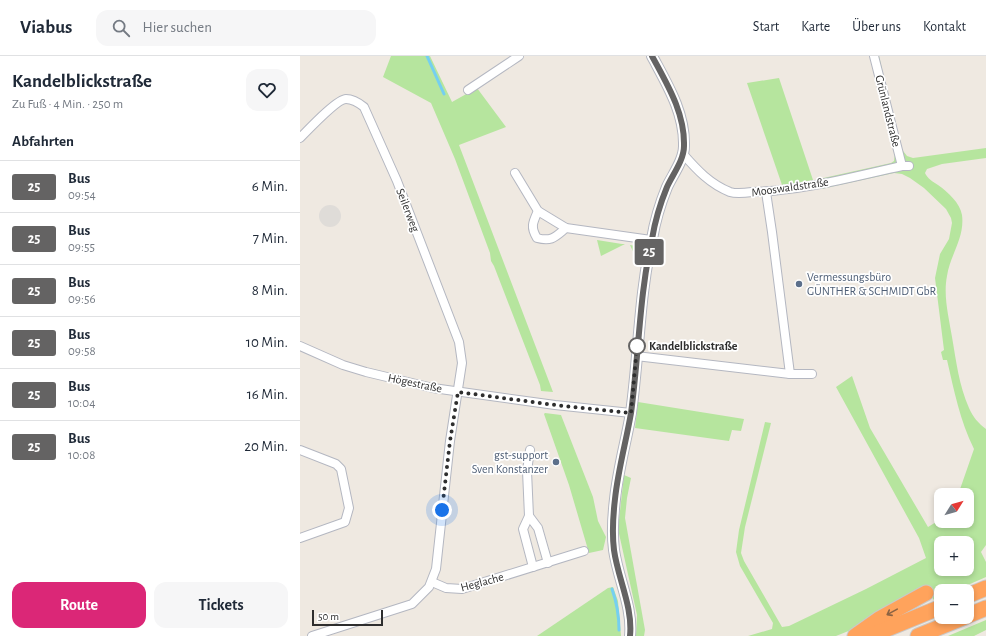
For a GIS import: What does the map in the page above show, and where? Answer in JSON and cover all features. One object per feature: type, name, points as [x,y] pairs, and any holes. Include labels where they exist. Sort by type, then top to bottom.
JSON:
[{"type":"highway","points":[[974,593],[986,588]]},
{"type":"highway","points":[[855,636],[879,619],[926,593]]},
{"type":"highway","points":[[974,613],[986,608]]},
{"type":"highway","points":[[870,636],[934,611]]},
{"type":"highway","points":[[918,636],[948,624]]},
{"type":"street","points":[[468,90],[519,56]]},
{"type":"street","points":[[630,636],[629,614],[614,550],[615,498],[631,413],[639,326],[651,240],[659,210],[683,154],[684,133],[680,114],[667,83],[652,56]]},
{"type":"street","name":"Grünlandstraße","points":[[874,56],[905,166]]},
{"type":"street","name":"Seilerweg","points":[[300,138],[337,103],[345,99],[355,101],[366,110],[397,181],[458,342],[462,362],[458,392]]},
{"type":"street","name":"Mooswaldstraße","points":[[683,154],[703,176],[715,185],[732,193],[766,192],[820,184],[905,166]]},
{"type":"street","points":[[515,173],[538,211],[566,228],[651,240]]},
{"type":"street","points":[[766,192],[790,374]]},
{"type":"street","points":[[538,211],[532,223],[533,232],[537,238],[546,240],[555,237],[566,228]]},
{"type":"street","name":"Högestraße","points":[[300,346],[360,371],[433,388],[555,405],[631,413]]},
{"type":"street","points":[[636,356],[790,374],[812,374]]},
{"type":"street","points":[[312,636],[412,604],[432,582],[436,569],[450,441],[458,392]]},
{"type":"street","points":[[300,450],[336,464],[341,469],[349,508],[345,522],[300,538]]},
{"type":"street","points":[[530,450],[527,471],[529,516],[522,529],[533,567]]},
{"type":"street","points":[[529,516],[538,528],[548,563]]},
{"type":"street","name":"Heglache","points":[[432,582],[446,588],[462,589],[584,551]]},
{"type":"green space","points":[[391,56],[430,56],[452,102],[477,88],[506,127],[459,145],[553,392],[541,391],[540,385],[491,261],[490,253],[455,159],[431,103],[383,77]]},
{"type":"green space","points":[[871,56],[879,56],[900,147],[907,156],[913,158],[986,148],[986,158],[942,164],[927,169],[925,173],[930,180],[953,198],[959,206],[962,215],[961,231],[947,276],[946,299],[960,382],[972,414],[986,429],[986,545],[981,552],[986,562],[986,577],[970,584],[934,584],[934,600],[923,586],[851,630],[836,636],[748,636],[772,629],[773,623],[740,566],[736,552],[739,530],[765,422],[771,423],[745,527],[741,553],[744,561],[782,627],[789,626],[926,558],[919,538],[836,387],[852,376],[870,428],[928,527],[934,523],[934,528],[974,528],[974,488],[960,488],[974,449],[961,416],[947,360],[943,360],[941,352],[944,350],[935,278],[940,254],[949,239],[952,223],[951,218],[946,209],[924,188],[902,174],[894,173],[821,189],[819,179],[891,163],[894,161],[895,153]]},
{"type":"green space","points":[[779,78],[813,180],[782,185],[747,83]]},
{"type":"green space","points":[[597,240],[622,244],[625,244],[601,256]]},
{"type":"green space","points":[[630,245],[636,246],[640,250],[637,260]]},
{"type":"green space","points":[[638,402],[744,419],[741,431],[732,430],[729,441],[635,428]]},
{"type":"green space","points":[[544,414],[561,415],[593,497],[598,521],[606,537],[603,550],[589,553],[569,485]]},
{"type":"green space","points":[[624,475],[631,478],[625,518],[645,630],[644,636],[636,636],[637,615],[618,529]]},
{"type":"green space","points":[[613,587],[618,601],[621,636],[537,636],[608,588]]},
{"type":"green space","points":[[986,620],[986,630],[974,636],[948,636]]},
{"type":"shaded area","points":[[330,205],[334,206],[340,212],[340,220],[334,226],[330,227],[326,226],[320,220],[319,216],[320,212],[326,206]]},
{"type":"waterway","points":[[427,56],[444,94]]},
{"type":"waterway","points":[[612,589],[619,619],[619,630]]},
{"type":"bus line","name":"25","points":[[630,636],[629,614],[614,550],[615,498],[631,413],[639,326],[651,240],[659,210],[670,180],[683,154],[684,146],[684,133],[680,114],[667,83],[652,56]]},
{"type":"place","name":"Vermessungsbüro GÜNTHER & SCHMIDT GbR","points":[[799,284]]},
{"type":"place","name":"Kandelblickstraße","points":[[637,346]]},
{"type":"place","name":"gst-support Sven Konstanzer","points":[[556,462]]},
{"type":"route","points":[[442,510],[450,441],[458,392],[555,405],[631,413],[637,346]]}]
